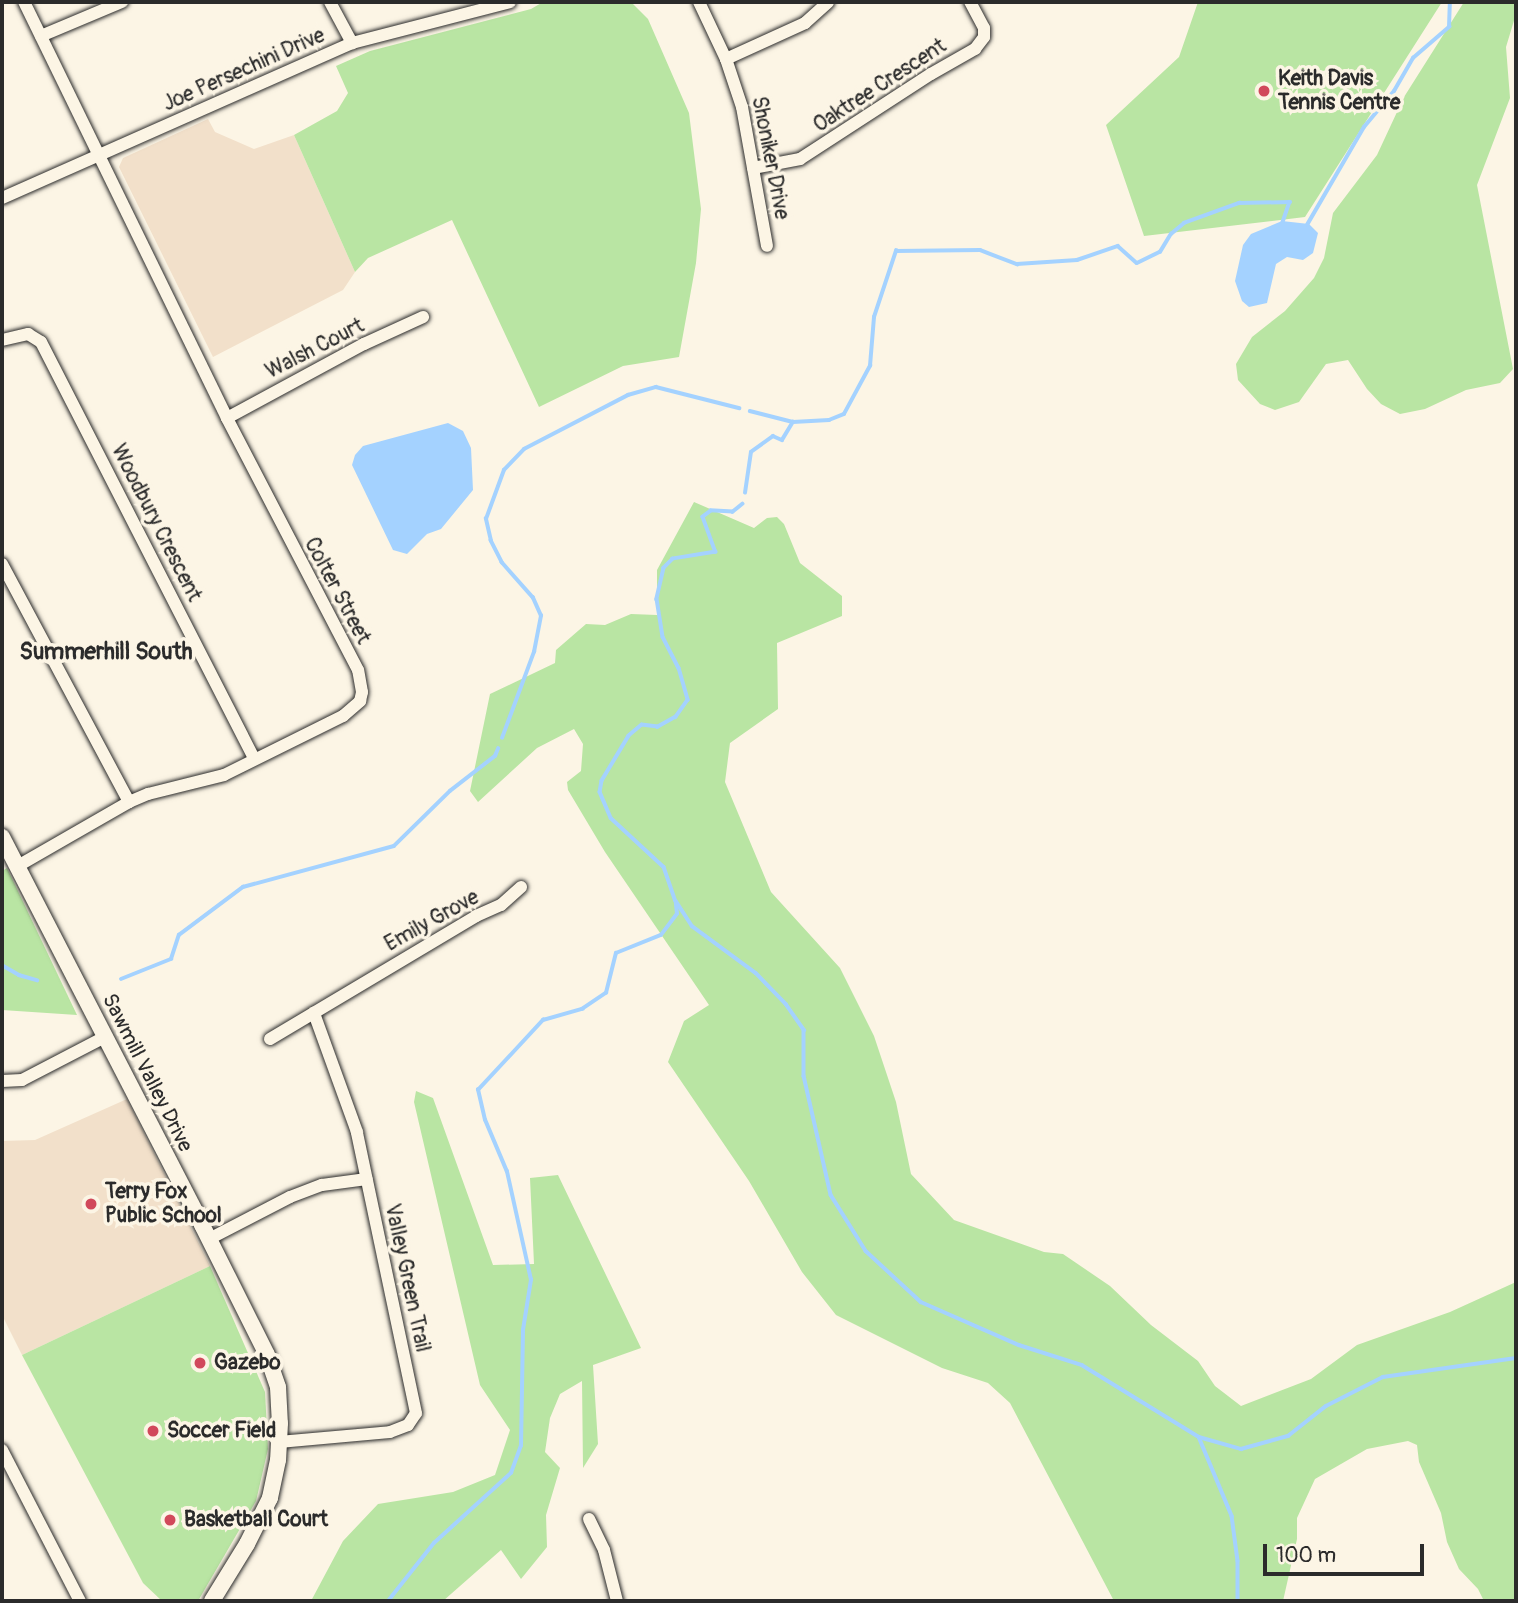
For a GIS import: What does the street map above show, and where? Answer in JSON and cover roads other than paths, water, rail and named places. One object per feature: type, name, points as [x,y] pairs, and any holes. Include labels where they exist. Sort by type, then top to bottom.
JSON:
[{"type":"street","name":"Colter Street","points":[[16,867],[129,802],[148,794],[224,775],[343,716],[360,701],[362,692],[358,670],[227,418],[24,2]]},
{"type":"street","points":[[41,36],[122,2]]},
{"type":"street","points":[[330,2],[352,43]]},
{"type":"street","name":"Joe Persechini Drive","points":[[2,198],[352,43],[474,6],[510,2]]},
{"type":"street","name":"Shoniker Drive","points":[[699,2],[726,59],[746,120],[767,246]]},
{"type":"street","points":[[726,59],[805,23],[828,2]]},
{"type":"street","name":"Oaktree Crescent","points":[[753,168],[800,159],[931,74],[975,49],[984,37],[984,28],[970,2]]},
{"type":"street","name":"Walsh Court","points":[[227,418],[364,344],[423,317]]},
{"type":"street","name":"Woodbury Crescent","points":[[2,340],[28,334],[41,342],[254,760]]},
{"type":"street","points":[[2,564],[129,802]]},
{"type":"street","name":"Sawmill Valley Drive","points":[[2,837],[267,1355],[278,1387],[279,1442],[270,1498],[247,1544],[212,1601]]},
{"type":"street","name":"Emily Grove","points":[[314,1013],[357,985],[501,905],[521,887]]},
{"type":"street","points":[[270,1039],[314,1013]]},
{"type":"street","name":"Valley Green Trail","points":[[279,1442],[390,1432],[408,1425],[416,1413],[357,1132],[314,1013]]},
{"type":"street","points":[[2,1081],[22,1080],[105,1037]]},
{"type":"street","points":[[209,1240],[290,1197],[322,1185],[367,1178]]},
{"type":"street","points":[[2,1450],[80,1601]]},
{"type":"street","points":[[589,1519],[604,1550],[617,1601]]},
{"type":"water","points":[[1282,221],[1309,224],[1318,233],[1313,253],[1303,260],[1287,257],[1276,264],[1267,303],[1249,307],[1242,301],[1235,281],[1243,245],[1251,234]]},
{"type":"water","points":[[448,423],[463,431],[471,448],[473,490],[441,529],[427,534],[407,554],[393,550],[352,465],[355,455],[363,446]]},
{"type":"waterway","points":[[1307,225],[1364,127],[1394,91],[1413,58],[1449,27],[1450,2]]},
{"type":"waterway","points":[[750,411],[793,422],[829,420],[844,414],[870,366],[874,317],[896,251],[980,250],[1017,264],[1077,260],[1118,246],[1137,263],[1160,252],[1171,234],[1184,223],[1239,203],[1290,202],[1283,222]]},
{"type":"waterway","points":[[502,738],[534,652],[541,616],[533,598],[502,563],[491,541],[486,519],[504,470],[524,449],[628,395],[656,387],[739,408]]},
{"type":"waterway","points":[[745,493],[751,452],[773,436],[782,440],[793,422]]},
{"type":"waterway","points":[[743,504],[733,512],[711,511],[703,517],[716,552],[673,559],[664,568],[657,599],[663,637],[679,668],[688,700],[676,717],[658,727],[642,725],[629,736],[602,781],[600,792],[611,818],[664,867],[676,901],[692,926],[756,973],[786,1004],[804,1030],[804,1076],[831,1195],[866,1251],[921,1302],[1019,1345],[1082,1365],[1199,1437],[1241,1449],[1288,1436],[1326,1406],[1383,1377],[1516,1358]]},
{"type":"waterway","points":[[121,979],[171,959],[179,935],[243,887],[394,846],[450,791],[495,756],[498,749]]},
{"type":"waterway","points":[[388,1601],[434,1543],[511,1473],[521,1446],[523,1330],[531,1280],[507,1172],[485,1120],[478,1090],[543,1020],[582,1009],[606,993],[616,953],[661,935],[677,914],[676,904]]},
{"type":"waterway","points":[[2,965],[19,975],[37,980]]},
{"type":"waterway","points":[[1199,1437],[1232,1516],[1238,1561],[1238,1601]]},
{"type":"place","name":"Keith Davis Tennis Centre","points":[[1264,91]]},
{"type":"place","name":"Terry Fox Public School","points":[[91,1204]]},
{"type":"place","name":"Gazebo","points":[[200,1363]]},
{"type":"place","name":"Soccer Field","points":[[153,1431]]},
{"type":"place","name":"Basketball Court","points":[[170,1520]]},
{"type":"district","name":"Summerhill South","points":[[106,652]]}]
